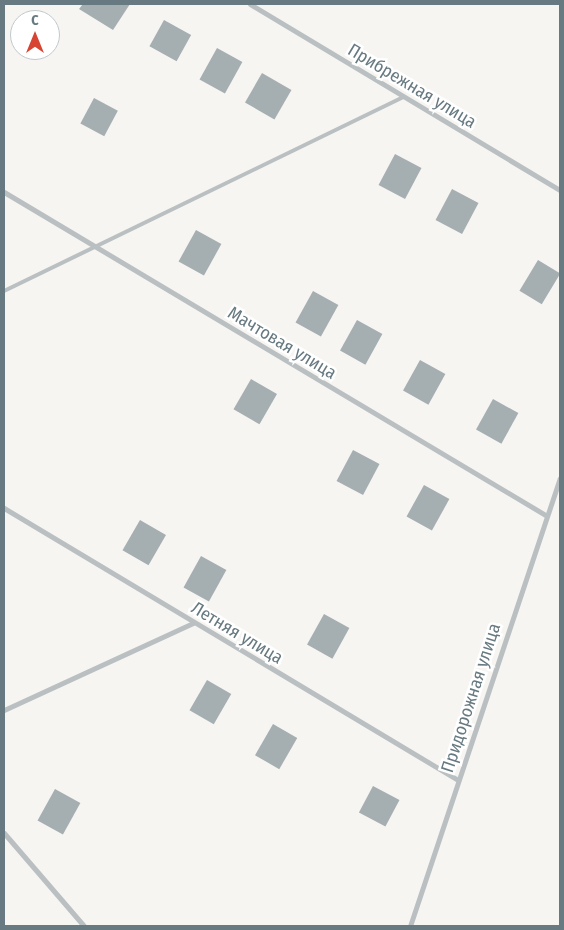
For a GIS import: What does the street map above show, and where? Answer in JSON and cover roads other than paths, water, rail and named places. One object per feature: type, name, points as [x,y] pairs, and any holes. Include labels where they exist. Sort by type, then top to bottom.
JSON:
[{"type":"street","name":"Прибрежная улица","points":[[250,4],[560,190]]},
{"type":"street","name":"Мачтовая улица","points":[[4,192],[547,516]]},
{"type":"street","name":"Придорожная улица","points":[[410,926],[560,478]]},
{"type":"street","name":"Летняя улица","points":[[4,508],[193,624],[458,780]]},
{"type":"street","points":[[4,710],[193,624]]},
{"type":"street","points":[[4,833],[84,926]]},
{"type":"lane","points":[[4,291],[403,97]]}]
